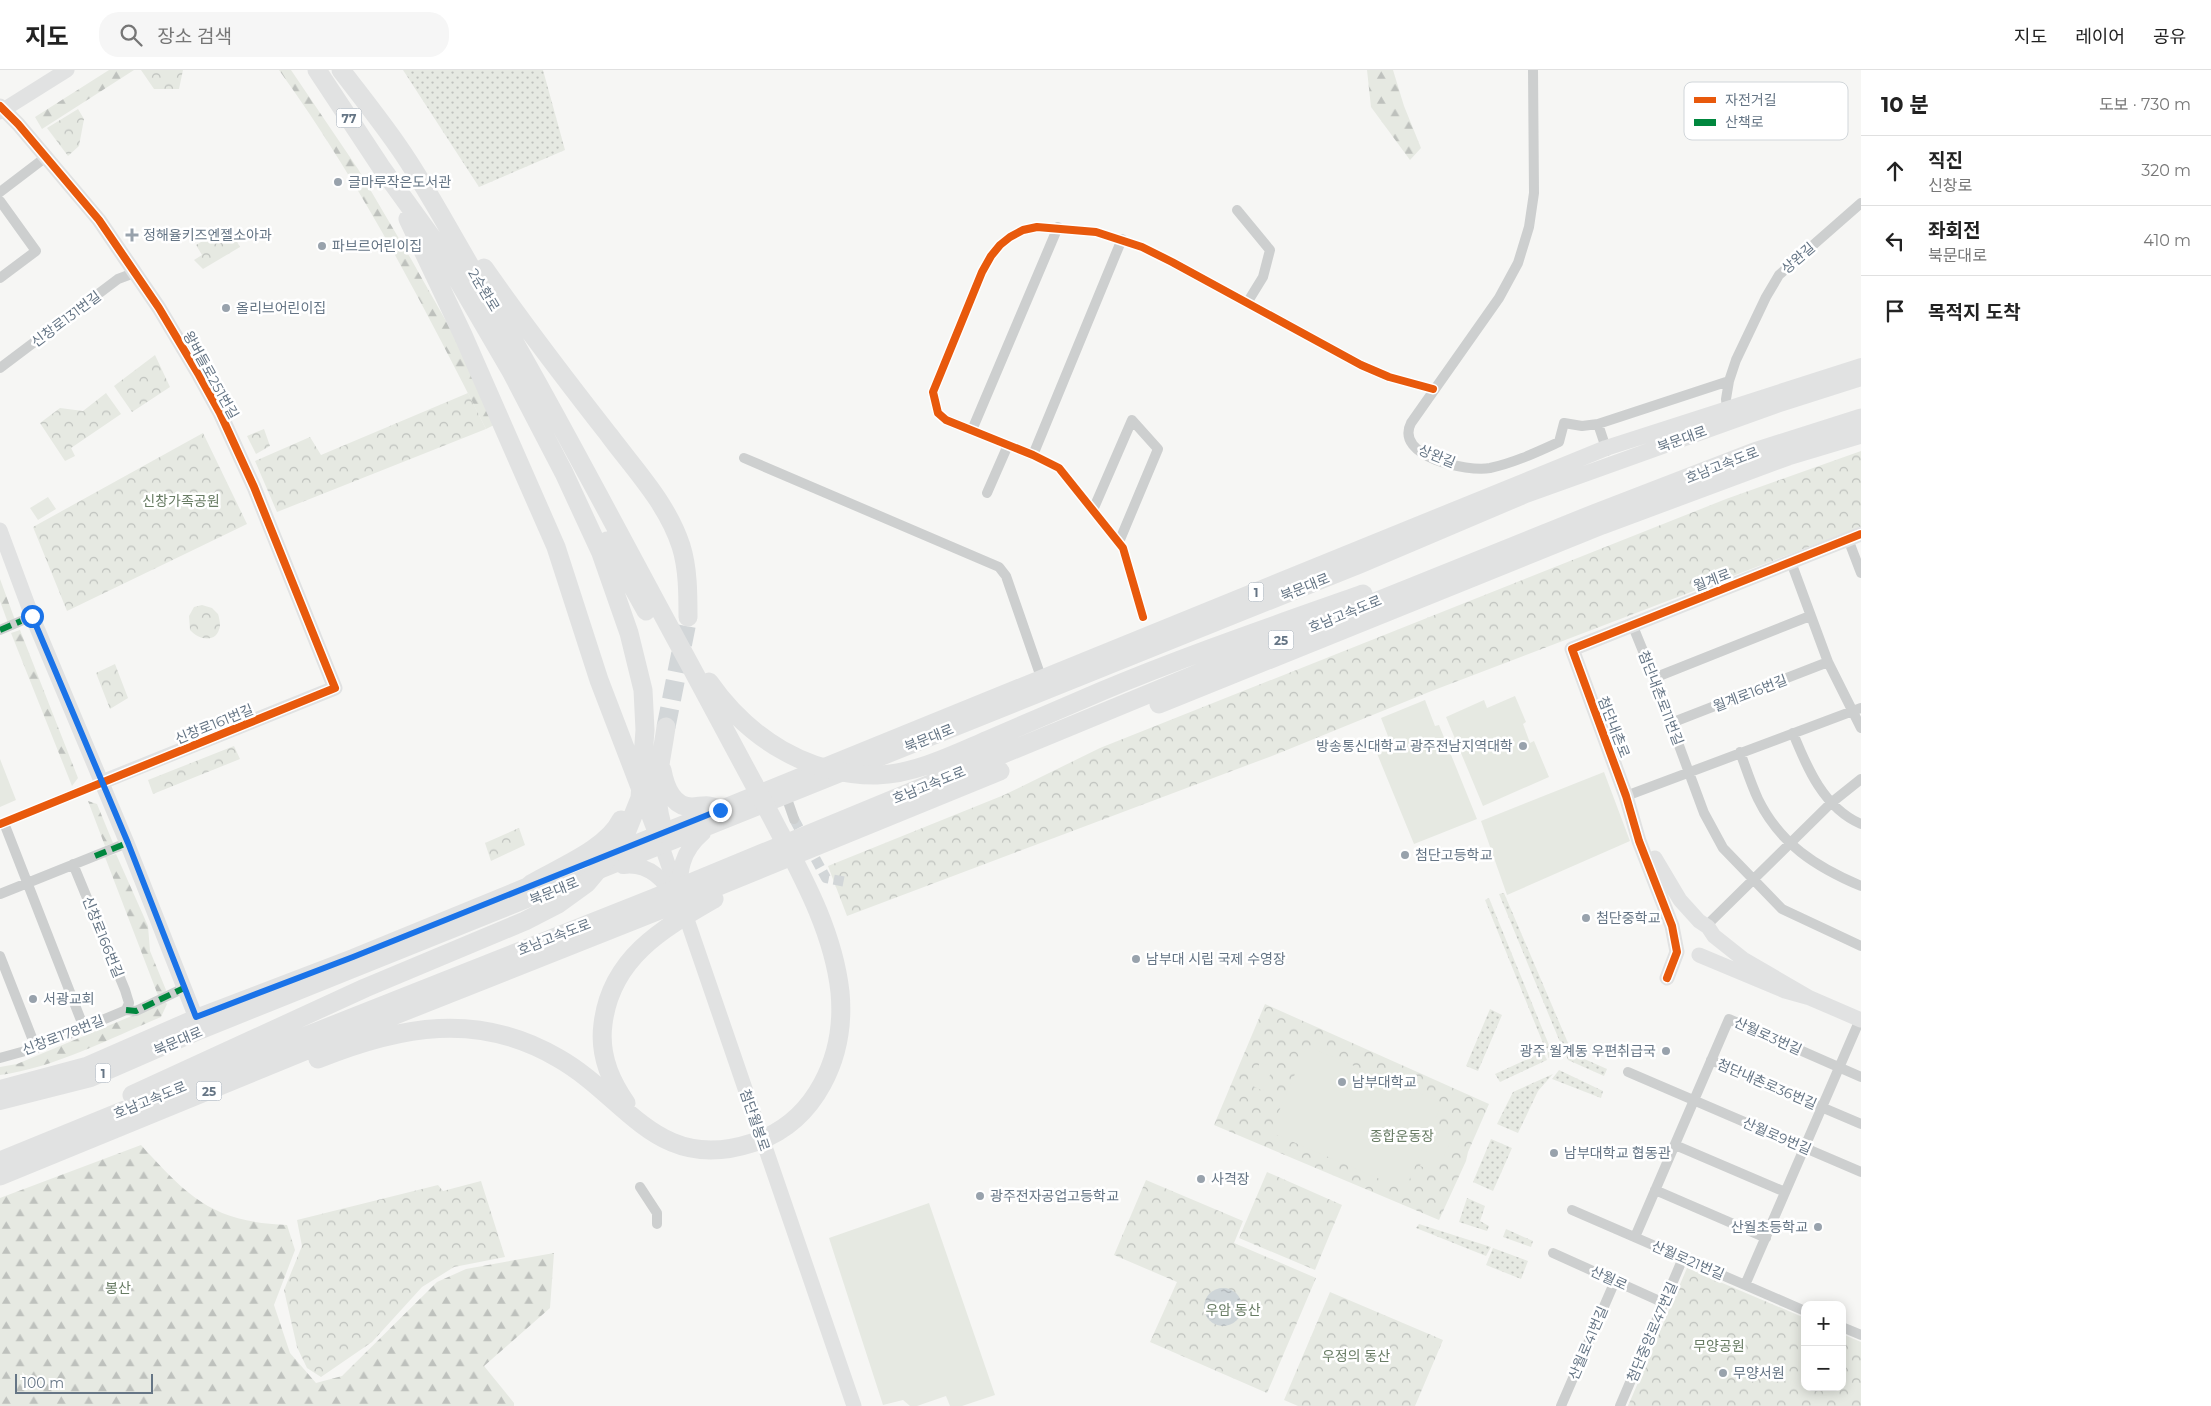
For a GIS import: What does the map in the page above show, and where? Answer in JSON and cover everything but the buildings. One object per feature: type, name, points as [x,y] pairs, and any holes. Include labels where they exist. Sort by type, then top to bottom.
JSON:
[{"type":"highway","name":"2순환로","points":[[317,70],[381,167],[438,246],[512,373],[564,473]]},
{"type":"highway","name":"2순환로","points":[[341,70],[400,148],[519,348],[611,519]]},
{"type":"highway","points":[[400,148],[521,320],[652,489],[681,546],[687,580],[688,617]]},
{"type":"highway","points":[[381,167],[463,334],[553,540],[599,680],[660,841]]},
{"type":"highway","name":"호남고속도로","points":[[0,1176],[148,1117],[657,904],[1230,660],[1596,513],[1754,452],[1861,418]]},
{"type":"highway","name":"호남고속도로","points":[[708,882],[872,824],[1114,722],[1602,525],[1788,456],[1861,434]]},
{"type":"highway","points":[[564,473],[579,490],[736,761]]},
{"type":"highway","points":[[43,1143],[95,1112],[365,988],[525,921],[558,904],[592,877],[626,833],[640,798],[645,730],[643,690],[629,633],[611,577],[564,473]]},
{"type":"highway","points":[[611,519],[710,684],[753,729],[782,751],[814,766],[834,771],[879,775],[903,771],[948,757],[1104,690],[1259,630],[1433,569],[1530,531],[1596,513]]},
{"type":"highway","points":[[148,1117],[207,1104],[377,1038],[420,1029],[452,1028],[512,1037],[558,1058],[580,1072],[638,1123],[670,1142],[706,1150],[731,1143],[766,1127],[785,1114],[799,1101],[812,1082],[822,1057],[830,1015],[824,967],[814,933],[795,887],[736,761],[611,519]]},
{"type":"highway","points":[[660,841],[661,823],[657,806],[666,727]]},
{"type":"highway","points":[[531,884],[597,847],[619,824],[625,812],[629,784],[629,770],[623,746]]},
{"type":"highway","points":[[661,765],[665,785],[670,794],[680,804],[691,807],[708,804],[719,817]]},
{"type":"highway","points":[[731,1143],[676,1135],[660,1129],[637,1114],[626,1103],[616,1089],[603,1053],[602,1032],[609,994],[630,960],[657,935],[688,913],[714,898],[808,857],[872,824]]},
{"type":"highway","name":"호남고속도로","points":[[0,1160],[324,1028],[657,904]]},
{"type":"main road","name":"북문대로","points":[[0,1102],[91,1078],[199,1024],[353,957],[531,884],[660,841],[1041,676],[1384,540],[1609,456],[1728,409],[1861,366]]},
{"type":"main road","name":"북문대로","points":[[719,817],[786,796],[1361,565],[1526,495],[1609,456],[1861,378]]},
{"type":"main road","points":[[682,908],[680,876],[684,857],[692,843],[719,817]]},
{"type":"main road","name":"북문대로","points":[[0,1088],[86,1065],[199,1024],[606,870],[660,841]]},
{"type":"main road","points":[[606,870],[629,865],[649,869],[665,883],[682,908]]},
{"type":"street","points":[[1,109],[67,70]]},
{"type":"street","name":"상완길","points":[[1533,70],[1534,193],[1528,227],[1518,263],[1499,298],[1433,389],[1411,423],[1408,430],[1408,439],[1412,446],[1421,453],[1442,461],[1472,468],[1488,468],[1501,465],[1559,442],[1564,423],[1582,426],[1598,424],[1728,381]]},
{"type":"street","name":"왕버들로251번길","points":[[1,109],[46,157],[99,220],[159,308],[220,413],[254,487],[335,688]]},
{"type":"street","points":[[0,192],[46,157]]},
{"type":"street","points":[[0,201],[36,251],[0,278]]},
{"type":"street","name":"상완길","points":[[1728,409],[1726,399],[1728,381],[1749,331],[1779,275],[1861,203]]},
{"type":"street","points":[[1237,210],[1270,250],[1262,277],[1247,303]]},
{"type":"street","points":[[1143,616],[1119,542],[1059,468],[946,420],[938,413],[932,392],[982,272],[995,250],[1010,237],[1023,230],[1037,227],[1058,227],[1096,232],[1122,239],[1172,262],[1361,364],[1389,377],[1433,389]]},
{"type":"street","points":[[972,430],[1058,227]]},
{"type":"street","points":[[1032,455],[1122,239]]},
{"type":"street","name":"신창로131번길","points":[[0,368],[118,279],[134,273]]},
{"type":"street","points":[[1093,510],[1132,420],[1158,449],[1119,542]]},
{"type":"street","points":[[1598,424],[1609,456]]},
{"type":"street","points":[[987,493],[1008,445]]},
{"type":"street","points":[[744,458],[999,567],[1006,576],[1041,676]]},
{"type":"street","points":[[0,530],[32,616],[128,843],[199,1024]]},
{"type":"street","points":[[1855,537],[1861,573]]},
{"type":"street","name":"월계로","points":[[1572,649],[1855,537]]},
{"type":"street","points":[[1790,562],[1828,662],[1857,709],[1861,728]]},
{"type":"street","points":[[1654,678],[1810,616]]},
{"type":"street","points":[[0,630],[21,622]]},
{"type":"street","name":"첨단내촌로11번길","points":[[1632,624],[1704,812],[1723,848],[1753,882],[1782,909],[1861,946]]},
{"type":"street","name":"첨단내촌로","points":[[1572,649],[1633,814]]},
{"type":"street","name":"월계로16번길","points":[[1671,723],[1828,662]]},
{"type":"street","name":"신창로161번길","points":[[102,782],[335,688]]},
{"type":"street","points":[[1626,796],[1857,709]]},
{"type":"street","points":[[1793,733],[1808,771],[1831,803],[1853,821],[1861,824]]},
{"type":"street","points":[[1740,752],[1758,799],[1771,821],[1790,843],[1829,872],[1861,886]]},
{"type":"street","points":[[1705,926],[1753,882],[1831,803],[1861,779]]},
{"type":"street","points":[[84,1028],[28,882],[2,824],[102,782]]},
{"type":"street","points":[[786,796],[794,819]]},
{"type":"street","points":[[1633,814],[1659,866],[1680,900],[1705,926],[1743,959],[1810,998],[1861,1019]]},
{"type":"street","points":[[1633,814],[1640,841],[1666,906],[1676,941],[1683,953],[1696,955],[1785,992],[1810,998]]},
{"type":"street","name":"첨단월봉로","points":[[660,841],[854,1406]]},
{"type":"street","points":[[0,894],[128,843]]},
{"type":"street","name":"신창로166번길","points":[[73,864],[125,990],[129,1003],[126,1010]]},
{"type":"street","points":[[1688,921],[1705,926],[1711,938],[1708,948],[1683,960],[1667,978],[1677,952],[1676,932],[1683,923],[1688,921]]},
{"type":"street","points":[[0,956],[36,1048]]},
{"type":"street","name":"신창로178번길","points":[[0,1058],[36,1048],[126,1010],[136,1011],[184,988]]},
{"type":"street","name":"산월로3번길","points":[[1694,1100],[1728,1019],[1861,1077]]},
{"type":"street","name":"첨단내촌로36번길","points":[[1745,1285],[1861,1019]]},
{"type":"street","name":"첨단내촌로36번길","points":[[1711,1060],[1861,1124]]},
{"type":"street","name":"산월로9번길","points":[[1628,1072],[1861,1172]]},
{"type":"street","points":[[1635,1237],[1694,1100]]},
{"type":"street","points":[[1675,1145],[1785,1192]]},
{"type":"street","points":[[640,1187],[658,1213],[657,1224]]},
{"type":"street","points":[[1655,1190],[1766,1238]]},
{"type":"street","name":"산월로21번길","points":[[1572,1210],[1801,1309]]},
{"type":"street","name":"산월로","points":[[1553,1253],[1664,1303]]},
{"type":"street","name":"첨단중앙로47번길","points":[[1620,1406],[1684,1258]]},
{"type":"street","name":"산월로41번길","points":[[1561,1406],[1615,1281]]},
{"type":"street","points":[[1846,1329],[1861,1335]]},
{"type":"green space","points":[[109,70],[134,70],[42,129],[35,117]]},
{"type":"green space","points":[[141,70],[183,70],[179,89],[154,89]]},
{"type":"green space","points":[[279,70],[291,70],[358,169],[464,353],[496,424],[486,429],[390,245],[337,156]]},
{"type":"green space","points":[[403,70],[543,70],[565,150],[479,187]]},
{"type":"green space","points":[[1367,70],[1393,70],[1404,106],[1421,148],[1410,160],[1371,107]]},
{"type":"green space","points":[[78,109],[84,119],[79,146],[68,156],[47,128]]},
{"type":"green space","points":[[228,226],[240,247],[203,269],[194,260],[202,255],[196,245]]},
{"type":"green space","points":[[155,355],[170,387],[132,412],[114,386]]},
{"type":"green space","points":[[106,393],[121,414],[71,448],[75,456],[65,461],[40,423],[60,408],[83,411]]},
{"type":"green space","points":[[468,393],[486,429],[277,512],[255,461],[310,437],[321,455]]},
{"type":"green space","points":[[264,429],[270,446],[256,454],[247,436]]},
{"type":"green space","name":"신창가족공원","points":[[203,433],[247,524],[67,611],[33,527]]},
{"type":"green space","points":[[1861,451],[1861,527],[1429,692],[1277,754],[847,916],[828,866],[1004,795],[1100,748],[1726,499]]},
{"type":"green space","points":[[48,497],[56,509],[38,520],[30,508]]},
{"type":"green space","points":[[0,579],[15,620],[8,623],[0,601]]},
{"type":"green space","points":[[202,605],[212,608],[218,614],[220,626],[218,632],[212,638],[203,638],[190,630],[189,616],[194,607]]},
{"type":"green space","points":[[20,630],[78,778],[72,786],[11,633]]},
{"type":"green space","points":[[115,664],[128,698],[110,709],[96,673]]},
{"type":"green space","points":[[1515,696],[1526,722],[1523,724],[1530,743],[1534,741],[1549,777],[1483,806],[1446,717],[1484,700],[1487,708]]},
{"type":"green space","points":[[1425,700],[1435,726],[1439,725],[1477,819],[1414,844],[1376,751],[1391,744],[1381,718]]},
{"type":"green space","points":[[234,746],[240,759],[153,794],[148,780]]},
{"type":"green space","points":[[0,759],[16,800],[0,807]]},
{"type":"green space","points":[[1604,772],[1630,841],[1507,895],[1481,821]]},
{"type":"green space","points":[[88,801],[97,804],[113,843],[105,846]]},
{"type":"green space","points":[[519,828],[525,845],[491,861],[485,843]]},
{"type":"green space","points":[[116,854],[148,926],[150,951],[166,990],[164,995],[159,998],[105,857]]},
{"type":"green space","points":[[1504,893],[1571,1050],[1562,1047],[1499,894]]},
{"type":"green space","points":[[1489,898],[1553,1055],[1549,1058],[1485,900]]},
{"type":"green space","points":[[165,1002],[167,1004],[161,1017],[61,1059],[41,1066],[0,1075],[0,1067],[17,1064]]},
{"type":"green space","name":"종합운동장","points":[[1265,1004],[1489,1104],[1439,1220],[1214,1125]]},
{"type":"green space","points":[[1490,1009],[1502,1015],[1478,1071],[1466,1066]]},
{"type":"green space","points":[[1307,1046],[1442,1103],[1405,1190],[1270,1132]]},
{"type":"green space","points":[[1564,1050],[1607,1069],[1604,1076],[1568,1060]]},
{"type":"green space","points":[[1543,1052],[1547,1060],[1500,1082],[1495,1074]]},
{"type":"green space","points":[[1260,1062],[1273,1068],[1263,1091],[1251,1085]]},
{"type":"green space","points":[[1559,1070],[1603,1091],[1601,1098],[1552,1079]]},
{"type":"green space","points":[[1553,1074],[1538,1091],[1518,1133],[1497,1124],[1513,1092]]},
{"type":"green space","points":[[1436,1128],[1453,1136],[1437,1172],[1420,1166]]},
{"type":"green space","points":[[1491,1139],[1512,1148],[1493,1191],[1473,1182]]},
{"type":"green space","name":"봉산","points":[[141,1145],[174,1179],[204,1204],[240,1219],[287,1225],[295,1250],[274,1305],[290,1353],[316,1383],[342,1376],[437,1282],[466,1269],[554,1253],[550,1308],[484,1366],[514,1403],[514,1406],[0,1406],[0,1198]]},
{"type":"green space","points":[[1267,1172],[1342,1205],[1315,1270],[1239,1238]]},
{"type":"green space","name":"우암 동산","points":[[1146,1180],[1243,1221],[1234,1243],[1316,1278],[1267,1393],[1150,1342],[1177,1282],[1114,1255]]},
{"type":"green space","points":[[481,1181],[505,1257],[454,1267],[422,1287],[372,1342],[321,1377],[307,1368],[297,1347],[284,1290],[302,1246],[297,1220],[438,1185],[443,1191]]},
{"type":"green space","points":[[1467,1198],[1485,1206],[1480,1221],[1489,1226],[1487,1231],[1459,1222]]},
{"type":"green space","points":[[929,1203],[995,1395],[962,1406],[950,1406],[946,1396],[917,1406],[910,1406],[903,1400],[883,1405],[829,1238]]},
{"type":"green space","points":[[1419,1224],[1491,1247],[1486,1256],[1416,1228]]},
{"type":"green space","points":[[1506,1229],[1533,1241],[1531,1247],[1503,1237]]},
{"type":"green space","points":[[1493,1248],[1528,1261],[1521,1279],[1486,1265]]},
{"type":"green space","name":"무양공원","points":[[1687,1268],[1801,1316],[1801,1391],[1846,1391],[1846,1336],[1861,1342],[1861,1406],[1628,1406]]},
{"type":"green space","name":"우정의 동산","points":[[1330,1292],[1443,1340],[1415,1406],[1298,1406],[1284,1400]]},
{"type":"water","points":[[1223,1288],[1230,1289],[1236,1294],[1241,1300],[1241,1314],[1236,1320],[1230,1325],[1223,1326],[1216,1325],[1210,1320],[1205,1314],[1204,1307],[1205,1300],[1210,1294],[1216,1289]]},
{"type":"tunnel","points":[[666,727],[688,617]]},
{"type":"tunnel","points":[[794,819],[826,878],[846,882]]},
{"type":"marked path","points":[[0,630],[21,621]]},
{"type":"marked path","points":[[95,856],[127,843]]},
{"type":"marked path","points":[[126,1010],[136,1011],[184,988]]},
{"type":"cycle path","points":[[0,106],[18,124],[99,220],[159,308],[199,375],[220,413],[254,487],[335,688],[0,824]]},
{"type":"cycle path","points":[[1143,617],[1123,548],[1059,468],[1033,455],[946,420],[938,413],[933,392],[982,272],[991,256],[1010,237],[1023,230],[1037,227],[1096,232],[1142,247],[1361,365],[1389,377],[1433,389]]},
{"type":"cycle path","points":[[1667,978],[1677,952],[1672,926],[1639,841],[1626,796],[1572,649],[1861,534]]},
{"type":"place","name":"글마루작은도서관","points":[[338,182]]},
{"type":"place","name":"정해율키즈엔젤소아과","points":[[132,235]]},
{"type":"place","name":"파브르어린이집","points":[[322,246]]},
{"type":"place","name":"올리브어린이집","points":[[226,308]]},
{"type":"place","name":"방송통신대학교 광주전남지역대학","points":[[1523,746]]},
{"type":"place","name":"첨단고등학교","points":[[1405,855]]},
{"type":"place","name":"첨단중학교","points":[[1586,918]]},
{"type":"place","name":"남부대 시립 국제 수영장","points":[[1136,959]]},
{"type":"place","name":"서광교회","points":[[33,999]]},
{"type":"place","name":"광주 월계동 우편취급국","points":[[1666,1051]]},
{"type":"place","name":"남부대학교","points":[[1342,1082]]},
{"type":"place","name":"남부대학교 협동관","points":[[1554,1153]]},
{"type":"place","name":"사격장","points":[[1201,1179]]},
{"type":"place","name":"광주전자공업고등학교","points":[[980,1196]]},
{"type":"place","name":"산월초등학교","points":[[1818,1227]]},
{"type":"place","name":"무양서원","points":[[1723,1373]]},
{"type":"route","points":[[32,616],[128,843],[196,1017],[353,957],[720,810]]}]
